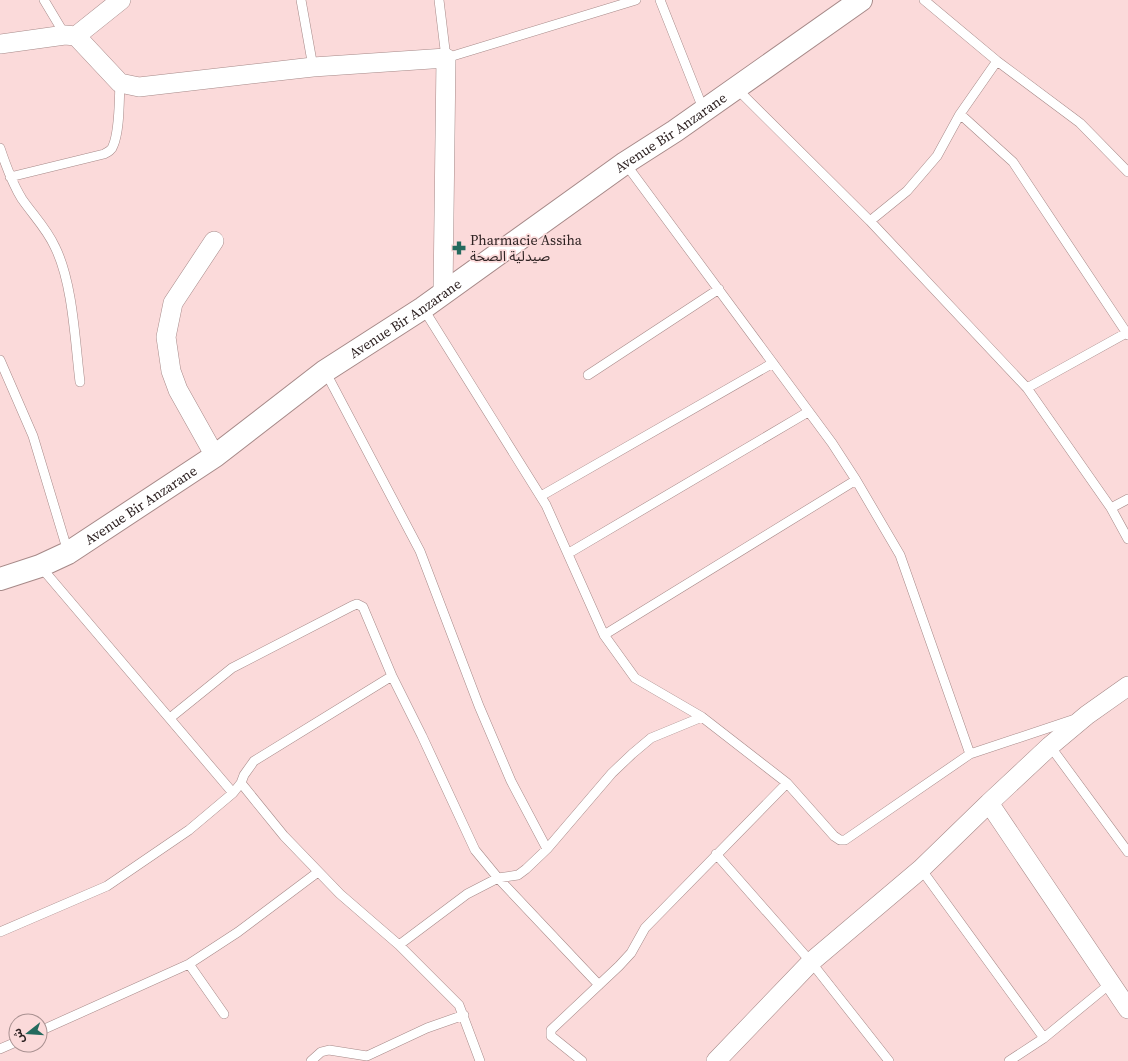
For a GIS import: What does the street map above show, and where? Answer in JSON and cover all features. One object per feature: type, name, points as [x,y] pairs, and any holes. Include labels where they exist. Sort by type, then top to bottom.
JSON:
[{"type":"street","points":[[0,44],[71,36],[121,0]]},
{"type":"street","name":"Avenue Bir Anzarane","points":[[0,579],[40,566],[68,553],[215,456],[325,371],[423,308],[626,163],[704,111],[861,0]]},
{"type":"street","points":[[71,36],[120,83],[139,87],[313,67],[446,58],[443,293]]},
{"type":"street","points":[[214,241],[174,303],[166,337],[171,370],[178,390],[215,456]]},
{"type":"street","points":[[716,1061],[811,962],[921,869],[1050,746],[1086,715],[1125,693]]},
{"type":"street","points":[[989,803],[1128,1008]]},
{"type":"lane","points":[[44,0],[71,36]]},
{"type":"lane","points":[[301,0],[313,67]]},
{"type":"lane","points":[[439,0],[446,58],[636,0]]},
{"type":"lane","points":[[660,0],[704,111]]},
{"type":"lane","points":[[924,0],[997,61],[1080,123],[1127,168]]},
{"type":"lane","points":[[870,220],[907,191],[937,156],[960,114],[997,61]]},
{"type":"lane","points":[[10,177],[104,154],[110,151],[113,146],[116,132],[120,83]]},
{"type":"lane","points":[[736,88],[870,220],[1027,388],[1111,508],[1128,539]]},
{"type":"lane","points":[[960,114],[1013,162],[1128,333],[1027,388]]},
{"type":"lane","points":[[0,148],[10,177],[55,246],[61,260],[70,299],[80,382]]},
{"type":"lane","points":[[626,163],[832,443],[856,480],[900,555],[970,754]]},
{"type":"lane","points":[[588,375],[719,289]]},
{"type":"lane","points":[[423,308],[540,496],[569,553],[604,635],[615,653],[634,678],[702,717],[787,783],[834,836],[840,840],[845,840],[970,754],[1086,715]]},
{"type":"lane","points":[[0,360],[32,436],[68,553]]},
{"type":"lane","points":[[540,496],[773,362]]},
{"type":"lane","points":[[325,371],[420,551],[488,727],[511,781],[547,849]]},
{"type":"lane","points":[[569,553],[808,412]]},
{"type":"lane","points":[[604,635],[856,480]]},
{"type":"lane","points":[[1111,508],[1128,499]]},
{"type":"lane","points":[[40,566],[233,793]]},
{"type":"lane","points":[[170,718],[232,668],[320,621],[357,604],[363,608],[392,676],[422,736],[475,850],[498,878],[599,985]]},
{"type":"lane","points":[[0,932],[107,886],[189,830],[233,793],[241,783],[244,775],[254,761],[392,676]]},
{"type":"lane","points":[[399,945],[467,894],[498,878],[518,875],[526,869],[547,849],[612,773],[632,754],[651,738],[702,717]]},
{"type":"lane","points":[[1050,746],[1128,852]]},
{"type":"lane","points":[[241,783],[284,836],[318,872],[340,894],[399,945],[459,1005],[480,1061]]},
{"type":"lane","points":[[582,1061],[551,1036],[550,1032],[554,1026],[599,985],[631,952],[645,928],[787,783]]},
{"type":"lane","points":[[716,854],[811,962],[889,1061]]},
{"type":"lane","points":[[921,869],[1044,1038]]},
{"type":"lane","points":[[48,1027],[189,964],[238,932],[318,872]]},
{"type":"lane","points":[[189,964],[224,1014]]},
{"type":"lane","points":[[1009,1061],[1044,1038],[1111,983]]},
{"type":"lane","points":[[311,1061],[321,1052],[329,1050],[350,1055],[367,1056],[427,1028],[464,1016]]},
{"type":"place","name":"Pharmacie Assiha صيدلية الصحة","points":[[459,248]]}]
